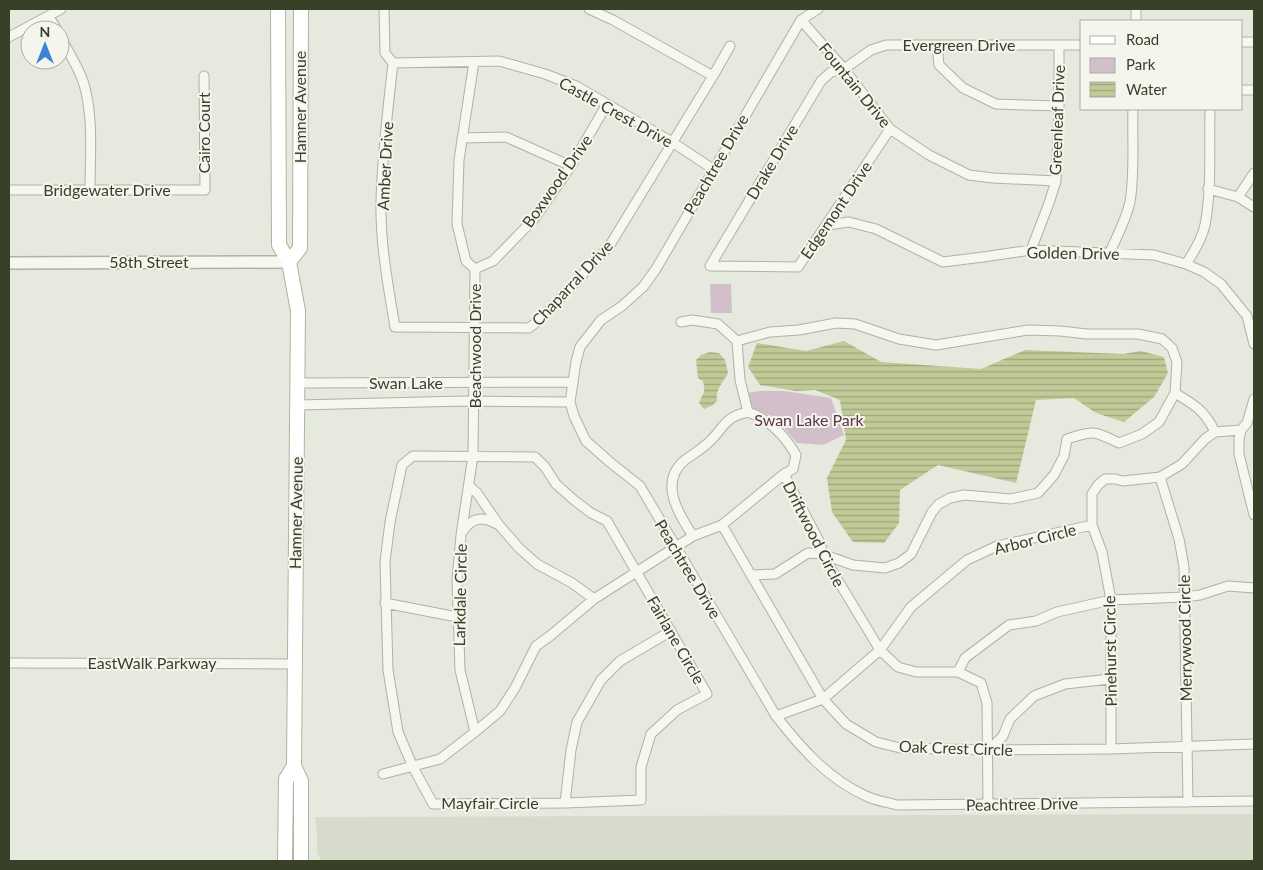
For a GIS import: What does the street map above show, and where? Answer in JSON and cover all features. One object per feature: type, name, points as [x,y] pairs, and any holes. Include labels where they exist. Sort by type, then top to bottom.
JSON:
[{"type":"main road","name":"Hamner Avenue","points":[[278,9],[279,245],[289,262],[298,311],[294,766],[301,781],[301,861]]},
{"type":"main road","name":"Hamner Avenue","points":[[289,262],[300,248],[301,9]]},
{"type":"main road","name":"Hamner Avenue","points":[[285,861],[286,779],[294,766]]},
{"type":"main road","points":[[286,795],[293,809],[293,861]]},
{"type":"street","points":[[9,37],[61,9]]},
{"type":"street","points":[[384,9],[385,53],[394,63]]},
{"type":"street","points":[[589,9],[613,20],[713,76]]},
{"type":"street","name":"Peachtree Drive","points":[[818,9],[801,20],[656,268],[643,287],[622,306],[601,320],[580,347],[570,402],[574,416],[586,441],[640,486],[776,716],[802,749],[831,775],[867,797],[897,805],[1254,802]]},
{"type":"street","points":[[49,16],[51,20]]},
{"type":"street","name":"Fountain Drive","points":[[801,20],[844,69],[890,129],[928,155],[969,175],[1056,181]]},
{"type":"street","name":"Evergreen Drive","points":[[844,69],[879,47],[886,45],[1080,45]]},
{"type":"street","points":[[937,45],[939,65],[963,88],[996,104],[1059,106]]},
{"type":"street","name":"Greenleaf Drive","points":[[1031,250],[1056,181],[1060,45]]},
{"type":"street","name":"Chaparral Drive","points":[[395,327],[529,328],[542,318],[610,245],[730,46]]},
{"type":"street","points":[[70,54],[76,64],[88,101],[90,190]]},
{"type":"street","name":"Castle Crest Drive","points":[[394,63],[499,61],[545,74],[576,86],[672,142],[713,169]]},
{"type":"street","name":"Beachwood Drive","points":[[473,456],[475,269],[466,261],[456,224],[459,160],[474,62]]},
{"type":"street","name":"Amber Drive","points":[[394,63],[386,130],[381,201],[383,254],[395,327]]},
{"type":"street","name":"Drake Drive","points":[[710,266],[821,80],[831,72],[844,69]]},
{"type":"street","name":"Cairo Court","points":[[204,76],[204,190]]},
{"type":"street","name":"Boxwood Drive","points":[[475,269],[493,260],[534,219],[571,166],[607,104]]},
{"type":"street","points":[[1110,252],[1121,229],[1129,204],[1132,186],[1133,110]]},
{"type":"street","points":[[1186,264],[1205,227],[1210,110]]},
{"type":"street","name":"Edgemont Drive","points":[[710,266],[798,267],[890,129]]},
{"type":"street","points":[[462,138],[506,137],[571,166]]},
{"type":"street","points":[[1238,196],[1254,174]]},
{"type":"street","points":[[1208,189],[1238,196],[1254,207]]},
{"type":"street","name":"Bridgewater Drive","points":[[9,190],[204,190]]},
{"type":"street","name":"Golden Drive","points":[[827,225],[849,222],[876,230],[943,262],[1031,250],[1110,252],[1154,256],[1186,264],[1204,272],[1221,284],[1251,316],[1254,344]]},
{"type":"street","name":"58th Street","points":[[9,262],[289,262]]},
{"type":"street","points":[[681,322],[697,321],[718,324],[737,341],[740,380],[748,412]]},
{"type":"street","points":[[737,341],[770,332],[804,329],[836,323],[855,324],[899,339],[936,345],[1028,330],[1087,334],[1138,334],[1162,339],[1172,348],[1177,362],[1175,393],[1158,422],[1142,434],[1119,443],[1100,434],[1089,432],[1067,439],[1064,456],[1054,476],[1038,493],[1011,499],[964,495],[950,498],[939,504],[932,512],[911,554],[899,563],[885,568],[853,565],[822,554],[808,553],[775,574],[751,575]]},
{"type":"street","name":"Swan Lake","points":[[298,383],[474,384],[573,382]]},
{"type":"street","points":[[1175,393],[1200,408],[1215,432],[1241,430]]},
{"type":"street","points":[[1254,399],[1247,423],[1241,430],[1239,438],[1239,454],[1254,515]]},
{"type":"street","name":"Swan Lake","points":[[298,405],[570,402]]},
{"type":"street","points":[[383,774],[440,759],[500,711],[515,688],[536,646],[594,599],[693,536],[722,525],[784,474],[793,470],[796,455],[788,442],[767,421],[748,412],[735,414],[707,444],[685,460],[677,469],[673,482],[672,497],[679,514],[693,536]]},
{"type":"street","name":"Arbor Circle","points":[[776,716],[823,699],[880,650],[911,607],[968,560],[998,546],[1092,525],[1092,494],[1105,479],[1123,481],[1160,476],[1182,464],[1205,439],[1215,432]]},
{"type":"street","name":"Fairlane Circle","points":[[413,766],[396,723],[388,670],[385,603],[386,554],[390,522],[402,465],[413,456],[534,457],[545,467],[556,484],[574,500],[591,513],[607,521],[707,694],[676,710],[651,734],[641,767],[641,800]]},
{"type":"street","name":"Larkdale Circle","points":[[473,456],[461,535],[457,580],[457,618],[460,670],[475,732]]},
{"type":"street","name":"Driftwood Circle","points":[[784,474],[821,545],[822,554],[880,650],[898,667],[916,672],[958,672],[981,683],[987,703],[989,750],[988,804]]},
{"type":"street","name":"Merrywood Circle","points":[[1160,476],[1179,539],[1184,567],[1188,802]]},
{"type":"street","points":[[469,486],[477,493],[499,525],[519,548],[537,564],[572,583],[594,599]]},
{"type":"street","points":[[461,535],[469,523],[474,520],[486,518],[499,525]]},
{"type":"street","name":"Oak Crest Circle","points":[[722,525],[823,699],[846,724],[876,742],[900,748],[989,750],[1111,749],[1254,744]]},
{"type":"street","name":"Pinehurst Circle","points":[[1092,525],[1102,552],[1111,600],[1111,749]]},
{"type":"street","points":[[958,672],[964,658],[1009,624],[1036,621],[1057,612],[1111,600],[1184,597],[1200,595],[1228,586],[1254,588]]},
{"type":"street","points":[[385,603],[457,618]]},
{"type":"street","points":[[565,803],[571,750],[577,722],[601,680],[620,661],[671,631]]},
{"type":"street","name":"EastWalk Parkway","points":[[9,663],[295,664]]},
{"type":"street","points":[[989,750],[1003,736],[1010,719],[1034,696],[1065,684],[1110,679]]},
{"type":"street","name":"Mayfair Circle","points":[[413,766],[432,804],[565,803],[641,800]]},
{"type":"shaded area","points":[[1254,814],[1254,861],[322,861],[317,853],[315,817]]},
{"type":"green space","points":[[710,284],[731,284],[732,313],[711,313]]},
{"type":"green space","name":"Swan Lake Park","points":[[784,391],[831,398],[844,435],[823,445],[797,443],[775,417],[752,409],[747,393]]},
{"type":"water","points":[[844,341],[881,362],[981,369],[1025,350],[1123,354],[1141,351],[1164,357],[1168,373],[1154,397],[1124,422],[1096,413],[1074,398],[1036,400],[1016,483],[938,465],[900,490],[899,523],[884,543],[853,542],[832,512],[827,478],[846,440],[840,400],[815,390],[796,391],[760,385],[748,367],[757,343],[806,351]]},
{"type":"water","points":[[710,352],[719,353],[725,360],[728,373],[718,390],[717,401],[704,409],[699,403],[704,389],[703,381],[698,378],[696,360],[701,355]]}]
